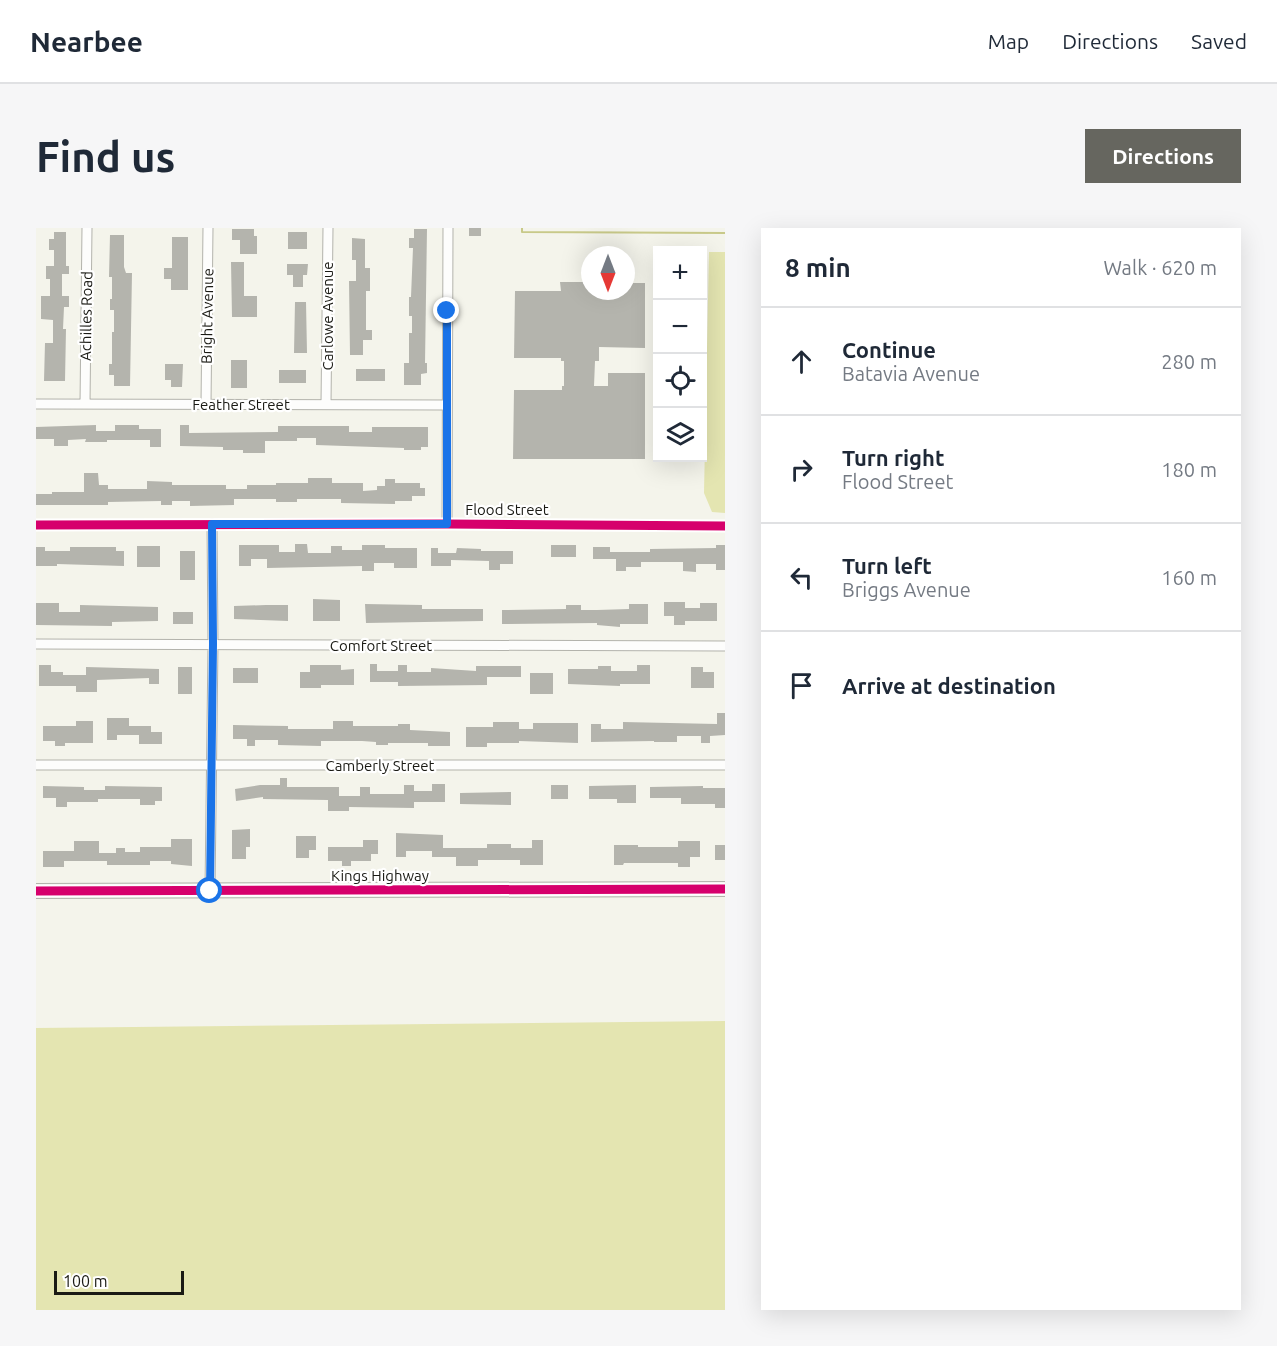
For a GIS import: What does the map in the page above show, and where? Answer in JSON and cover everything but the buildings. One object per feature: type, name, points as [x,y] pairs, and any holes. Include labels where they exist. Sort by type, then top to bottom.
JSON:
[{"type":"street","name":"Achilles Road","points":[[85,404],[87,228]]},
{"type":"street","name":"Bright Avenue","points":[[206,404],[208,228]]},
{"type":"street","name":"Carlowe Avenue","points":[[326,404],[328,228]]},
{"type":"street","points":[[447,524],[448,228]]},
{"type":"street","name":"Feather Street","points":[[36,404],[447,405]]},
{"type":"street","points":[[210,891],[212,524]]},
{"type":"street","name":"Flood Street","points":[[36,525],[725,526]]},
{"type":"street","name":"Comfort Street","points":[[36,644],[725,646]]},
{"type":"street","name":"Camberly Street","points":[[36,765],[725,765]]},
{"type":"street","name":"Kings Highway","points":[[36,891],[725,889]]},
{"type":"green space","points":[[709,252],[725,252],[725,513],[712,512],[704,493],[705,462],[707,462]]},
{"type":"green space","points":[[725,1021],[725,1310],[36,1310],[36,1028]]},
{"type":"waterway","points":[[522,228],[522,232],[725,233]]},
{"type":"cycle path","points":[[36,525],[725,526]]},
{"type":"cycle path","points":[[36,891],[725,889]]},
{"type":"route","points":[[210,891],[212,524],[447,524],[447,311]]}]
